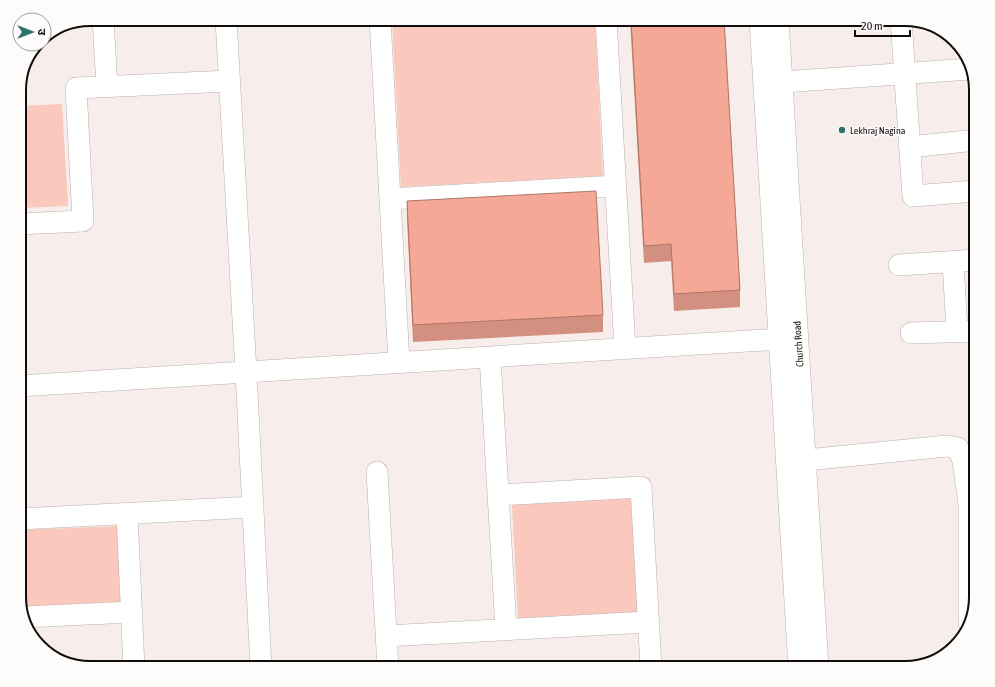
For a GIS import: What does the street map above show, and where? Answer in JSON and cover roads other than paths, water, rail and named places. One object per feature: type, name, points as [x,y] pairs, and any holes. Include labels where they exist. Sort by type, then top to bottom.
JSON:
[{"type":"street","points":[[103,26],[107,87]]},
{"type":"street","points":[[226,26],[261,661]]},
{"type":"street","points":[[380,26],[399,362]]},
{"type":"street","points":[[606,26],[624,348]]},
{"type":"street","name":"Church Road","points":[[761,26],[773,82]]},
{"type":"street","name":"Church Road","points":[[777,26],[773,82],[788,338],[799,661]]},
{"type":"street","points":[[902,26],[913,196],[969,192]]},
{"type":"street","points":[[773,82],[966,69]]},
{"type":"street","points":[[26,224],[83,221],[76,88],[229,81]]},
{"type":"street","points":[[910,147],[969,141]]},
{"type":"street","points":[[390,199],[616,186]]},
{"type":"street","points":[[899,265],[969,261]]},
{"type":"street","points":[[911,333],[967,331],[953,262]]},
{"type":"street","points":[[26,386],[788,338]]},
{"type":"street","name":"Church Road","points":[[788,338],[806,460],[818,661]]},
{"type":"street","points":[[490,357],[506,630]]},
{"type":"street","points":[[806,460],[947,446],[958,448],[963,461],[969,491]]},
{"type":"street","points":[[377,472],[388,661]]},
{"type":"street","points":[[498,495],[640,487],[651,661]]},
{"type":"street","points":[[26,519],[253,507]]},
{"type":"street","points":[[126,514],[134,661]]},
{"type":"street","points":[[29,617],[131,612]]},
{"type":"street","points":[[386,636],[648,622]]},
{"type":"place","name":"Lekhraj Nagina","points":[[842,130]]}]
